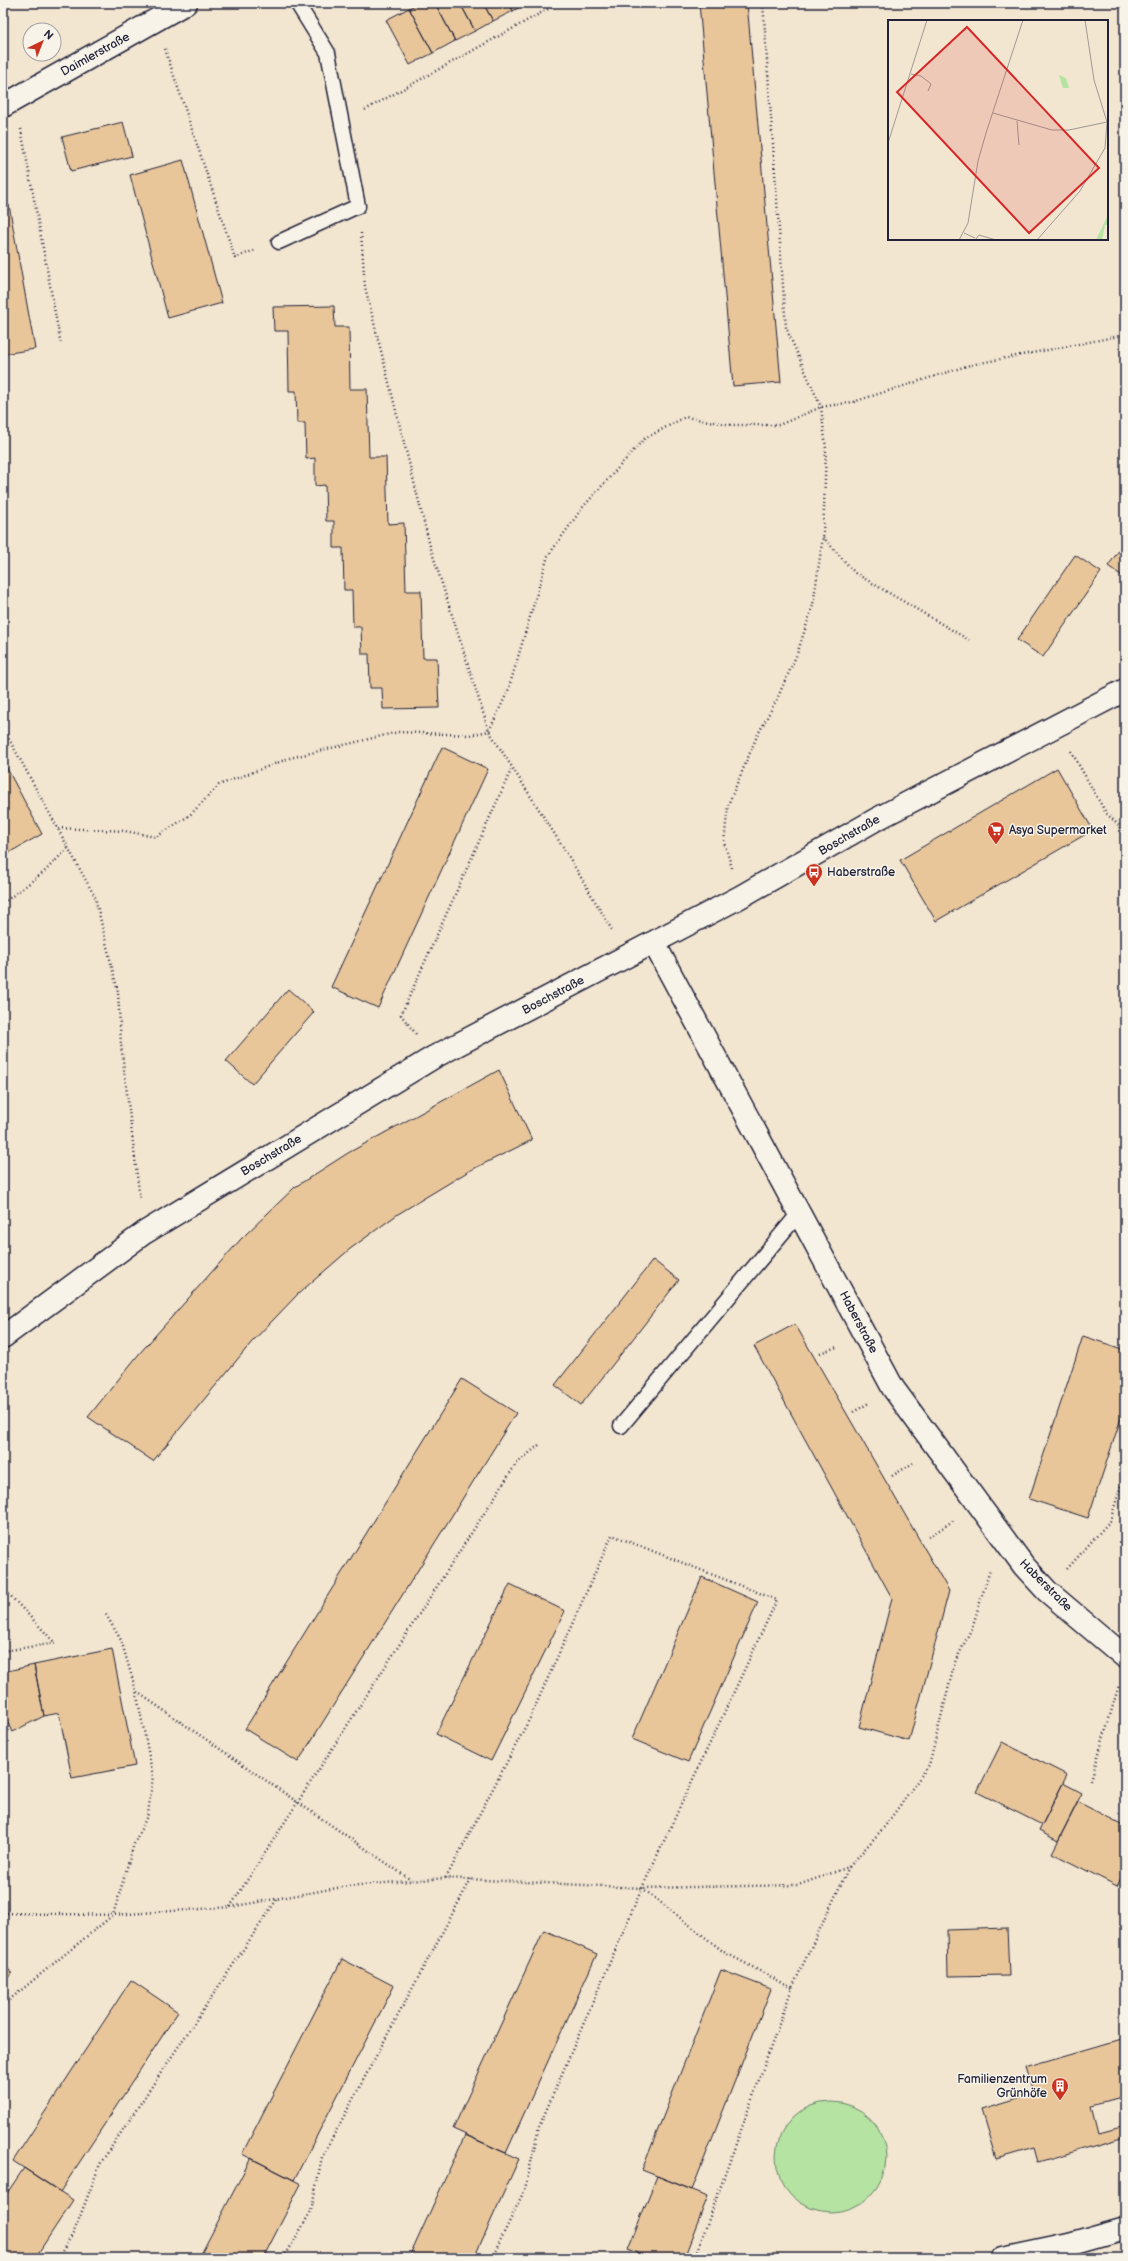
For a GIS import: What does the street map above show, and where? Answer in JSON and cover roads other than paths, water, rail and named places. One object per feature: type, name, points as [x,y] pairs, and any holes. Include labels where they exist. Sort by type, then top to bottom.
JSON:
[{"type":"street","name":"Daimlerstraße","points":[[9,102],[186,3]]},
{"type":"street","name":"Boschstraße","points":[[3,1337],[144,1233],[434,1057],[654,943],[740,897],[875,820],[1125,690]]},
{"type":"street","name":"Haberstraße","points":[[654,943],[800,1212],[893,1388],[1024,1566],[1123,1667]]},
{"type":"street","points":[[1003,2258],[1070,2244],[1125,2228]]},
{"type":"lane","points":[[279,242],[358,206],[328,53],[297,3]]},
{"type":"lane","points":[[621,1426],[800,1212]]},
{"type":"place","name":"Asya Supermarket","points":[[996,845]]},
{"type":"place","name":"Haberstraße","points":[[814,887]]},
{"type":"place","name":"Familienzentrum Grünhöfe","points":[[1060,2101]]}]
